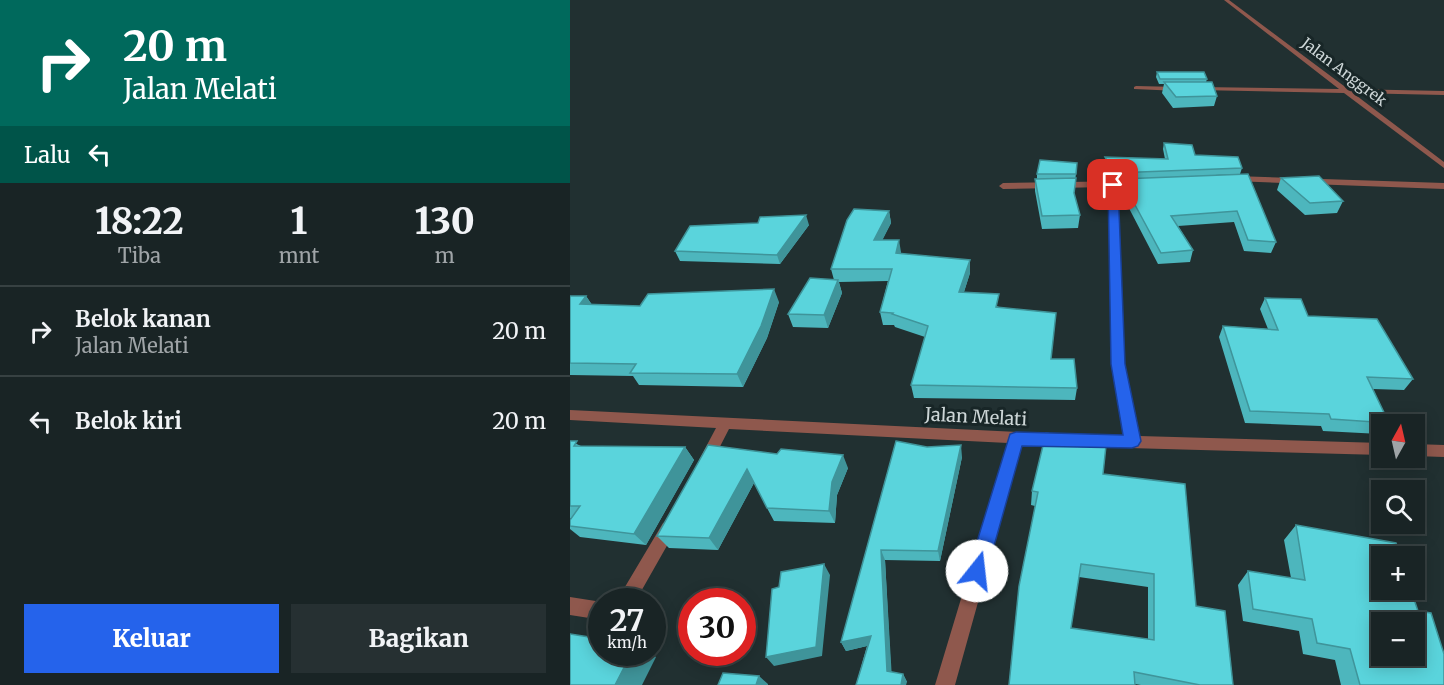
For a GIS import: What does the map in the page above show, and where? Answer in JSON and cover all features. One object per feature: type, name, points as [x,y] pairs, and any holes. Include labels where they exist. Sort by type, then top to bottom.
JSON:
[{"type":"street","name":"Jalan Anggrek","points":[[1226,0],[1444,166]]},
{"type":"street","points":[[1136,88],[1183,89]]},
{"type":"street","points":[[1195,89],[1444,93]]},
{"type":"street","points":[[1226,179],[1444,186]]},
{"type":"street","points":[[1003,186],[1147,183]]},
{"type":"street","points":[[1113,185],[1118,364],[1132,441]]},
{"type":"street","name":"Jalan Melati","points":[[570,415],[1016,439],[1371,449]]},
{"type":"street","points":[[697,476],[725,424]]},
{"type":"street","points":[[945,685],[1016,439]]},
{"type":"street","points":[[1425,450],[1444,451]]},
{"type":"street","points":[[634,588],[675,517]]},
{"type":"street","points":[[570,606],[588,609]]},
{"type":"building","points":[[1157,72],[1204,72],[1207,79],[1160,79]]},
{"type":"building","points":[[1164,82],[1212,82],[1217,96],[1176,97]]},
{"type":"building","points":[[1164,143],[1192,145],[1195,155],[1238,157],[1242,168],[1114,173],[1105,157],[1168,159]]},
{"type":"building","points":[[1040,160],[1077,163],[1076,174],[1037,174]]},
{"type":"building","points":[[1248,174],[1276,242],[1248,240],[1237,211],[1171,216],[1193,250],[1161,253],[1121,179]]},
{"type":"building","points":[[1319,176],[1343,201],[1310,203],[1281,178]]},
{"type":"building","points":[[1076,178],[1074,193],[1080,215],[1042,216],[1035,179]]},
{"type":"building","points":[[854,209],[889,211],[874,240],[899,240],[896,253],[970,260],[959,292],[999,294],[996,307],[1056,313],[1051,359],[1074,359],[1077,388],[911,385],[928,326],[893,313],[880,312],[892,269],[831,269],[847,220]]},
{"type":"building","points":[[806,215],[777,255],[675,251],[690,226],[758,223],[760,217]]},
{"type":"building","points":[[810,278],[838,280],[824,315],[788,314]]},
{"type":"building","points":[[774,289],[761,326],[737,374],[630,373],[636,364],[570,363],[570,296],[586,296],[580,304],[640,306],[648,294]]},
{"type":"building","points":[[1265,298],[1301,299],[1308,316],[1377,319],[1413,379],[1367,377],[1385,414],[1371,414],[1371,422],[1331,419],[1329,414],[1250,411],[1223,326],[1278,330]]},
{"type":"building","points":[[1046,433],[1076,440],[1107,436],[1103,474],[1185,484],[1196,606],[1225,611],[1233,685],[1200,685],[1134,672],[1135,685],[1009,685],[1019,586],[1038,492],[1032,491]],"holes":[[[1081,564],[1154,574],[1154,640],[1071,628]]]},
{"type":"building","points":[[570,441],[577,441],[574,446],[685,447],[634,534],[570,526],[570,520],[580,506],[570,506]]},
{"type":"building","points":[[896,441],[927,447],[961,445],[938,551],[881,550],[887,671],[903,674],[901,685],[856,685],[871,636],[841,642]]},
{"type":"building","points":[[708,445],[777,454],[781,449],[843,455],[832,482],[829,511],[767,508],[747,469],[709,538],[657,536]]},
{"type":"building","points":[[1296,525],[1396,543],[1397,546],[1371,546],[1371,600],[1414,600],[1418,611],[1424,612],[1371,612],[1371,666],[1425,666],[1425,612],[1431,613],[1444,654],[1444,685],[1360,685],[1350,649],[1317,643],[1312,619],[1253,609],[1248,571],[1305,580]]},
{"type":"building","points":[[824,564],[816,647],[766,657],[772,589],[779,587],[781,572]]},
{"type":"building","points":[[570,634],[588,637],[588,666],[625,666],[615,685],[570,685]]},
{"type":"building","points":[[723,673],[759,676],[756,685],[718,685]]},
{"type":"route","points":[[977,571],[1016,439],[1132,441],[1118,364],[1113,185]]}]
